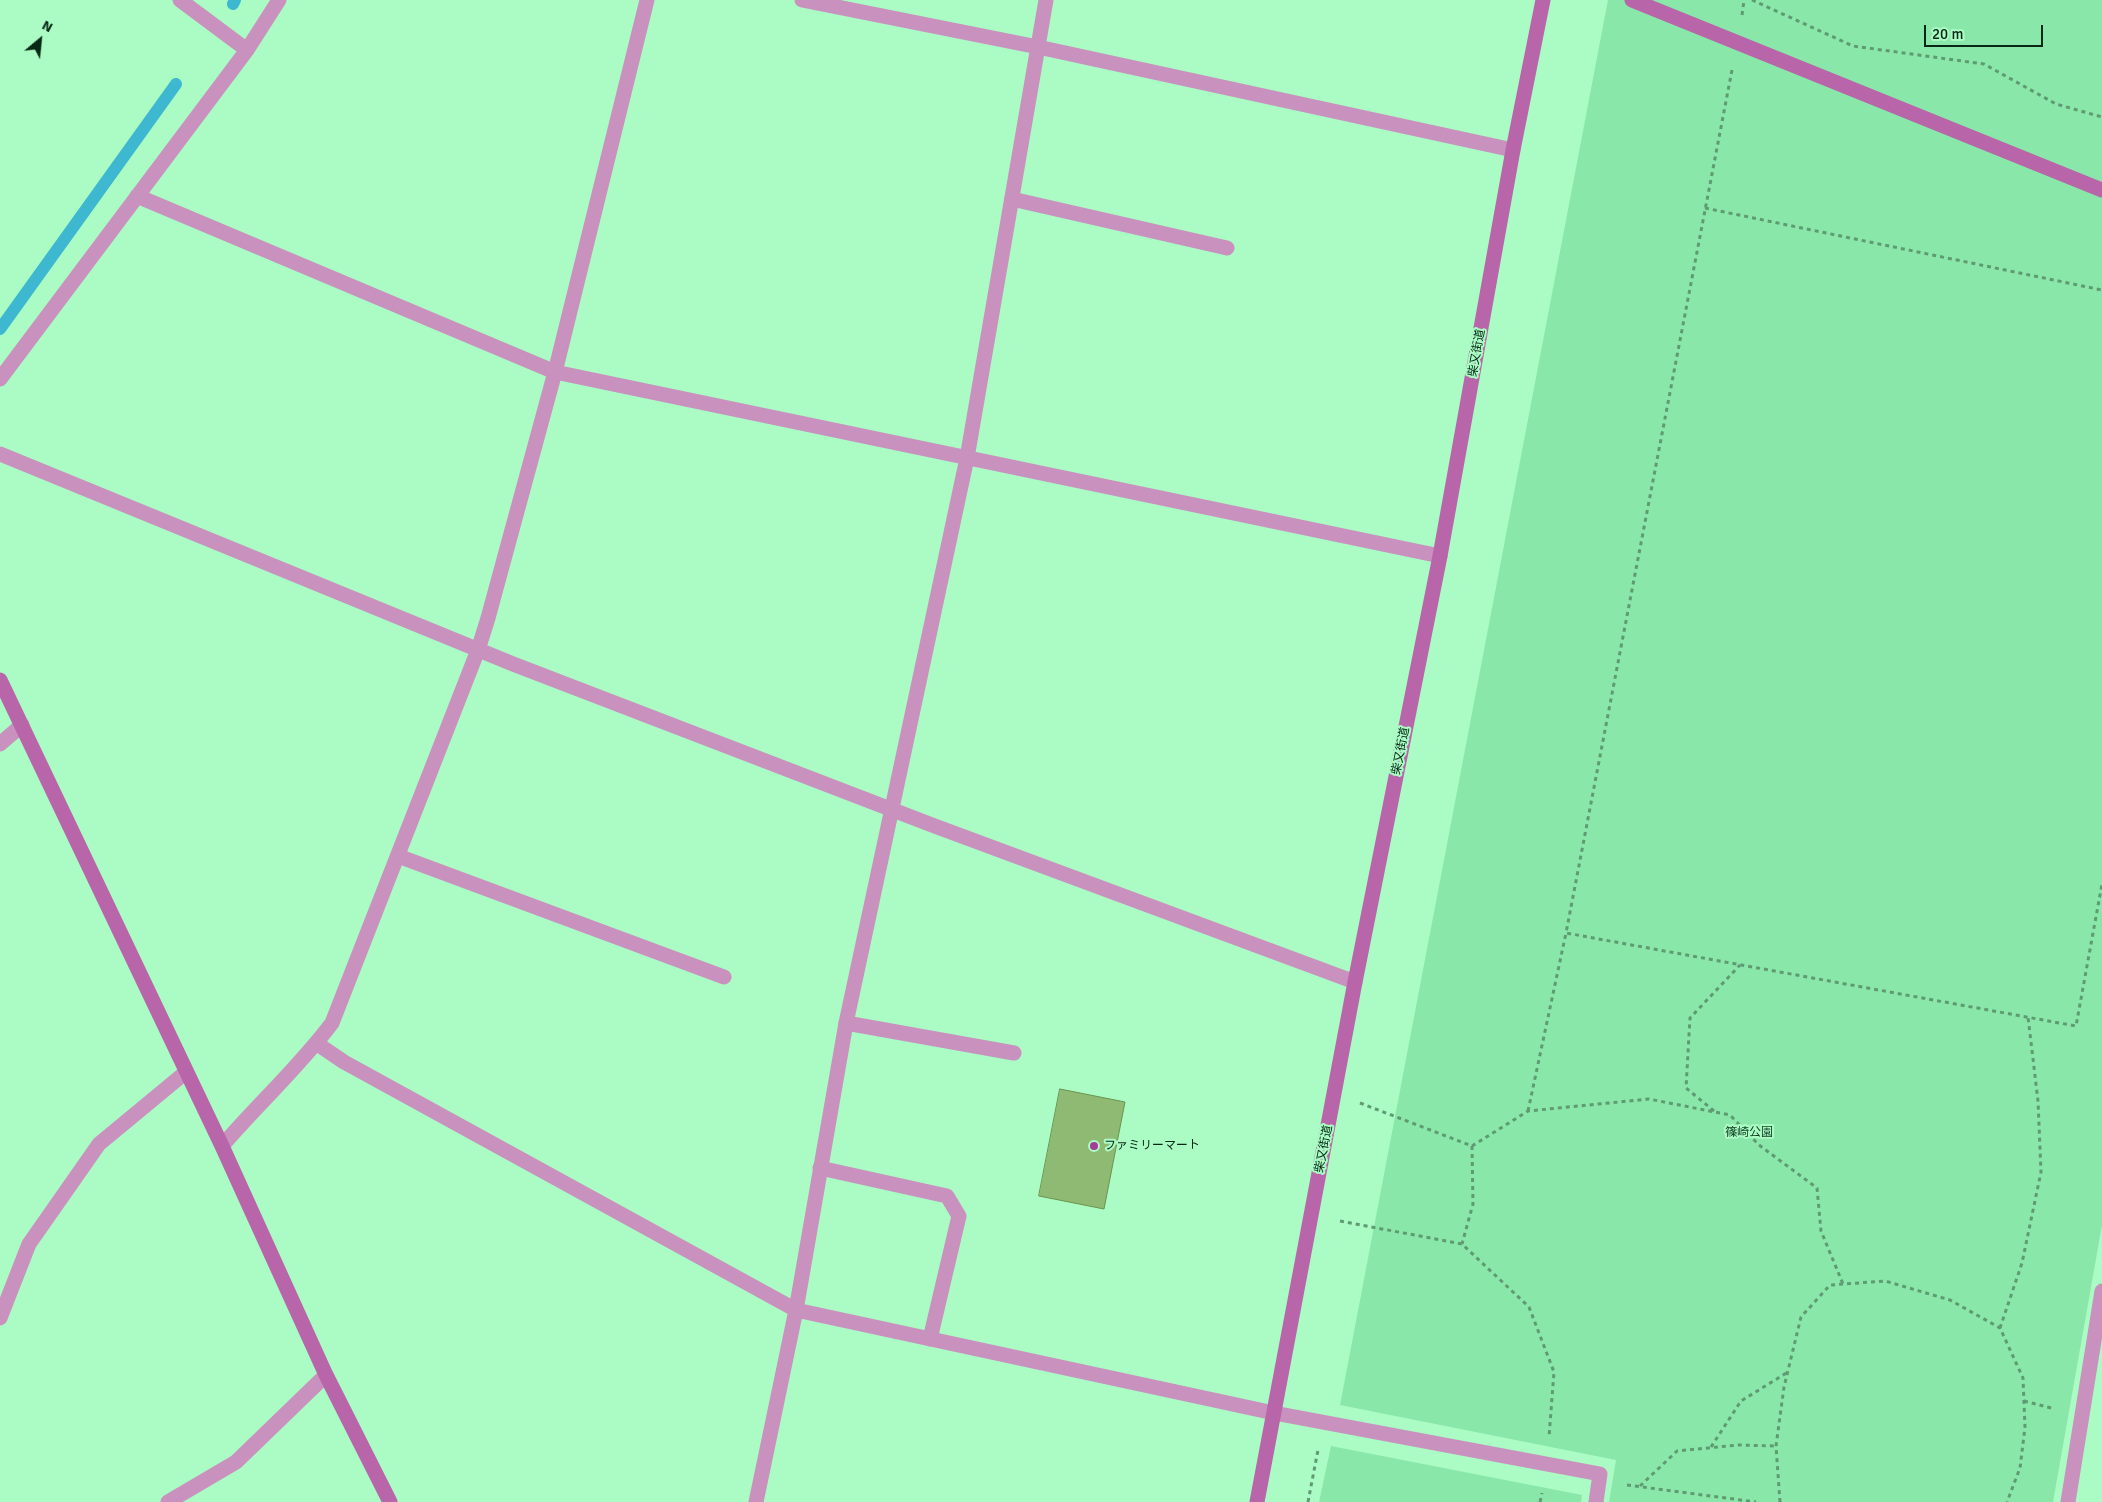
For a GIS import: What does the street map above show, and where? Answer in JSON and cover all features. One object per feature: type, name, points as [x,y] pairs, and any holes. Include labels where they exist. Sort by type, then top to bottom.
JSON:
[{"type":"main road","name":"柴又街道","points":[[1257,1502],[1355,982],[1440,556],[1513,150],[1543,0]]},
{"type":"main road","points":[[1632,0],[2102,190]]},
{"type":"main road","points":[[0,680],[222,1146],[326,1375],[390,1502]]},
{"type":"street","points":[[180,0],[247,50]]},
{"type":"street","points":[[0,380],[247,50],[279,0]]},
{"type":"street","points":[[222,1146],[332,1023],[478,650],[555,372],[647,0]]},
{"type":"street","points":[[802,0],[1038,47],[1513,150]]},
{"type":"street","points":[[756,1502],[796,1310],[846,1023],[967,458],[1046,0]]},
{"type":"street","points":[[137,196],[555,372],[1440,556]]},
{"type":"street","points":[[1012,199],[1227,248]]},
{"type":"street","points":[[0,454],[478,650],[892,809],[1355,982]]},
{"type":"street","points":[[0,744],[22,725]]},
{"type":"street","points":[[398,856],[724,977]]},
{"type":"street","points":[[846,1023],[1014,1053]]},
{"type":"street","points":[[316,1043],[344,1062],[796,1310],[1274,1413],[1600,1474],[1596,1502]]},
{"type":"street","points":[[0,1318],[28,1244],[99,1144],[186,1072]]},
{"type":"street","points":[[820,1168],[947,1196],[959,1216],[930,1339]]},
{"type":"street","points":[[2068,1502],[2102,1291]]},
{"type":"street","points":[[168,1502],[236,1462],[326,1375]]},
{"type":"path","points":[[1752,0],[1853,46],[1984,64],[2056,104],[2102,117]]},
{"type":"path","points":[[1528,1111],[1566,933],[1737,43]]},
{"type":"path","points":[[1705,208],[2102,290]]},
{"type":"path","points":[[1566,933],[2076,1026],[2102,884]]},
{"type":"path","points":[[1716,1112],[1686,1088],[1690,1018],[1741,965]]},
{"type":"path","points":[[2000,1328],[2022,1263],[2041,1172],[2038,1101],[2028,1018]]},
{"type":"path","points":[[1334,1093],[1472,1146]]},
{"type":"path","points":[[1472,1146],[1528,1111],[1649,1099],[1730,1115],[1759,1145],[1817,1188],[1821,1231],[1843,1284]]},
{"type":"path","points":[[1462,1244],[1473,1204],[1472,1146]]},
{"type":"path","points":[[1311,1216],[1462,1244],[1529,1307],[1554,1372],[1546,1464]]},
{"type":"path","points":[[1780,1502],[1776,1446],[1788,1372],[1801,1317],[1830,1285],[1885,1281],[1950,1300],[2000,1328],[2023,1378],[2025,1427],[2020,1468],[2007,1502]]},
{"type":"path","points":[[1710,1448],[1741,1401],[1788,1372]]},
{"type":"path","points":[[1308,1502],[1323,1422]]},
{"type":"path","points":[[1639,1486],[1677,1451],[1738,1445],[1776,1446]]},
{"type":"path","points":[[1599,1483],[1639,1486],[1756,1502]]},
{"type":"green space","name":"篠崎公園","points":[[1608,0],[2102,0],[2102,1225],[2053,1502],[1609,1502],[1616,1460],[1340,1405]]},
{"type":"green space","points":[[1331,1446],[1582,1495],[1581,1502],[1319,1502]]},
{"type":"building","points":[[1060,1089],[1125,1102],[1104,1209],[1039,1196]]},
{"type":"waterway","points":[[233,4],[235,0]]},
{"type":"waterway","points":[[0,329],[176,84]]},
{"type":"place","name":"ファミリーマート","points":[[1094,1146]]}]
